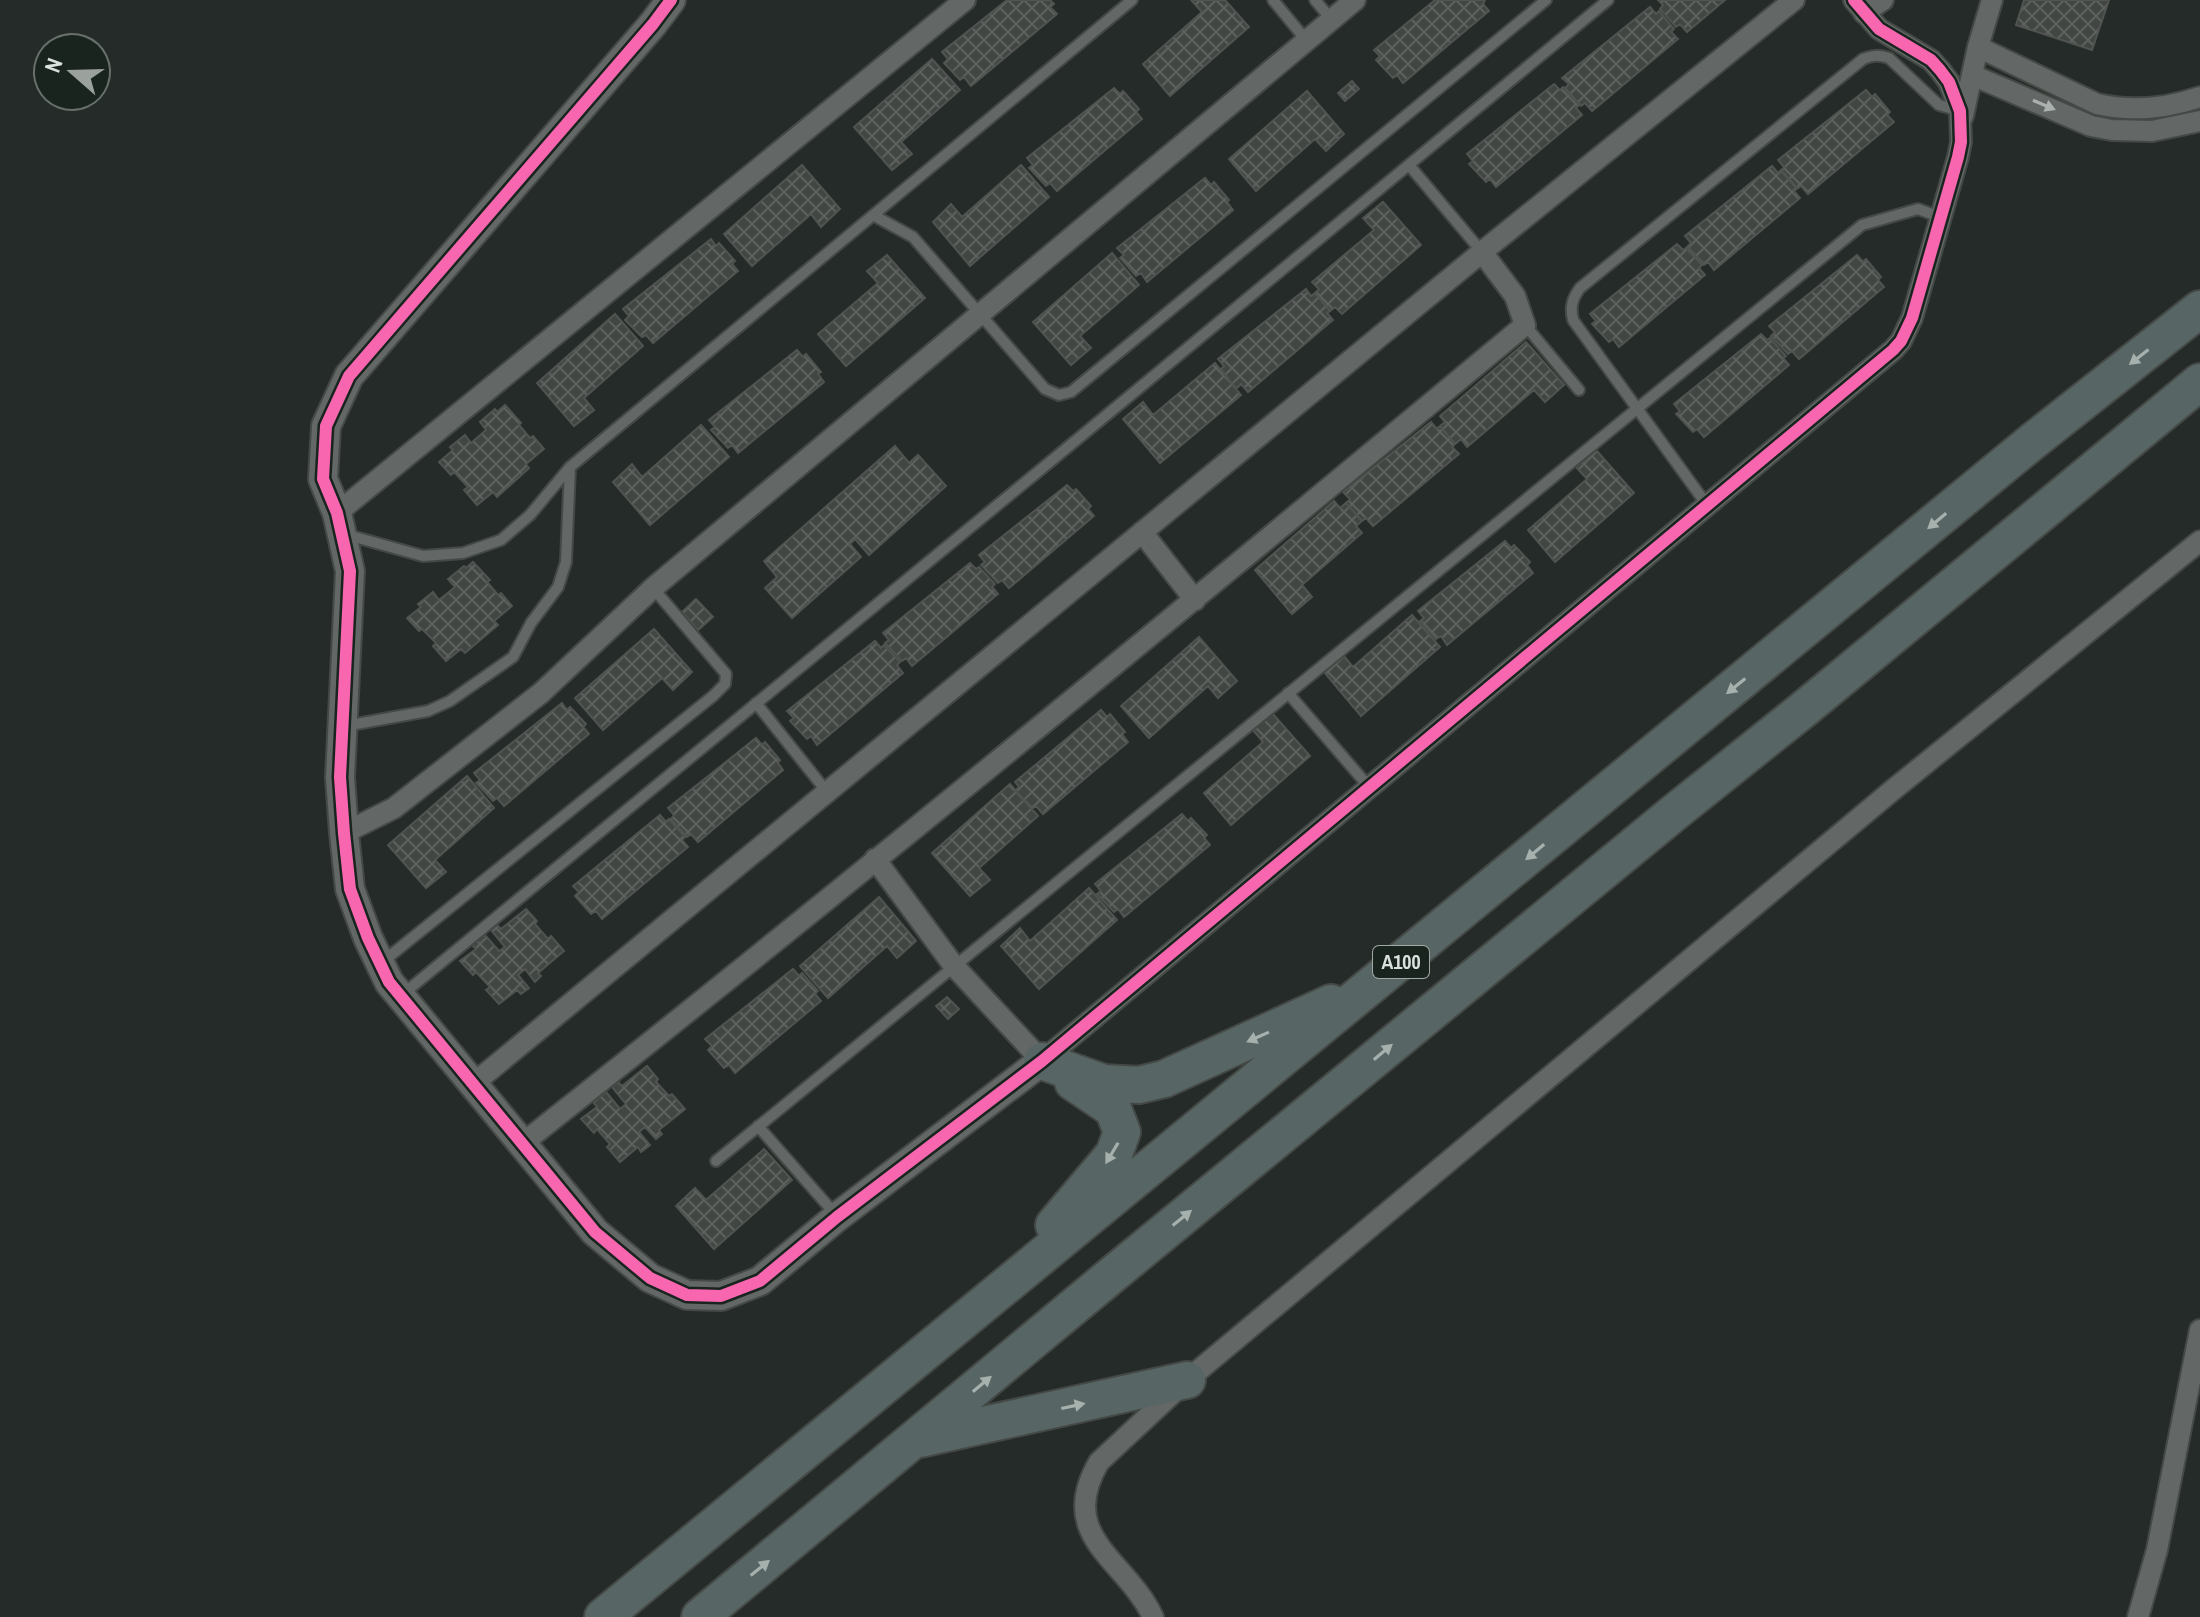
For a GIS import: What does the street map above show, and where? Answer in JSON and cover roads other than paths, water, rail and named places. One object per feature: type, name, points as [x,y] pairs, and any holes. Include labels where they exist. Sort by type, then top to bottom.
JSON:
[{"type":"highway","name":"A100","points":[[603,1617],[2033,441],[2200,309]]},
{"type":"highway","name":"A100","points":[[700,1617],[2200,382]]},
{"type":"highway","points":[[1042,1061],[1104,1083],[1139,1085],[1164,1079],[1380,980]]},
{"type":"highway","points":[[998,1292],[1114,1154],[1122,1132],[1113,1109],[1042,1061]]},
{"type":"highway","points":[[914,1440],[1187,1380]]},
{"type":"street","points":[[671,0],[349,376],[326,426],[323,479],[339,524],[350,571],[340,777],[350,889],[380,964],[400,996],[595,1232],[650,1278],[687,1295],[721,1296],[760,1281],[837,1217],[1042,1061],[1893,350],[1912,318],[1958,157],[1961,118],[1992,0]]},
{"type":"street","points":[[339,524],[965,0]]},
{"type":"street","points":[[344,833],[394,808],[541,693],[653,588],[1355,0]]},
{"type":"street","points":[[473,1084],[1482,252],[1794,0]]},
{"type":"street","points":[[1883,0],[1859,7],[1879,29],[1931,60],[1949,82],[1961,118]]},
{"type":"street","points":[[1978,47],[2097,104],[2113,108],[2160,107],[2200,97]]},
{"type":"street","points":[[1972,75],[2091,126],[2152,131],[2200,121]]},
{"type":"street","points":[[523,1143],[1195,600],[1525,325],[1515,296],[1482,252]]},
{"type":"street","points":[[1142,532],[1195,600]]},
{"type":"street","points":[[1153,1617],[1141,1594],[1094,1540],[1088,1525],[1084,1509],[1085,1492],[1099,1462],[1187,1380],[1894,789],[2200,541]]},
{"type":"street","points":[[875,859],[954,966],[1042,1061]]},
{"type":"street","points":[[2138,1617],[2157,1550],[2200,1330]]},
{"type":"lane","points":[[339,524],[423,556],[463,553],[501,540],[530,515],[570,467],[1132,0]]},
{"type":"lane","points":[[1273,0],[1306,40]]},
{"type":"lane","points":[[1315,0],[1331,19]]},
{"type":"lane","points":[[873,215],[913,237],[1045,389],[1059,395],[1071,392],[1546,0]]},
{"type":"lane","points":[[400,996],[1608,0]]},
{"type":"lane","points":[[1707,505],[1573,320],[1571,303],[1580,288],[1863,59],[1880,55],[1889,58],[1939,105],[1961,118]]},
{"type":"lane","points":[[1409,165],[1482,252]]},
{"type":"lane","points":[[716,1161],[1862,225],[1918,209],[1940,217]]},
{"type":"lane","points":[[1525,325],[1579,390]]},
{"type":"lane","points":[[343,727],[428,711],[450,701],[513,657],[531,623],[558,587],[566,562],[570,467]]},
{"type":"lane","points":[[380,964],[725,684],[726,674],[653,588]]},
{"type":"lane","points":[[1288,693],[1370,788]]},
{"type":"lane","points":[[756,703],[827,792]]},
{"type":"lane","points":[[758,1126],[837,1217]]}]
